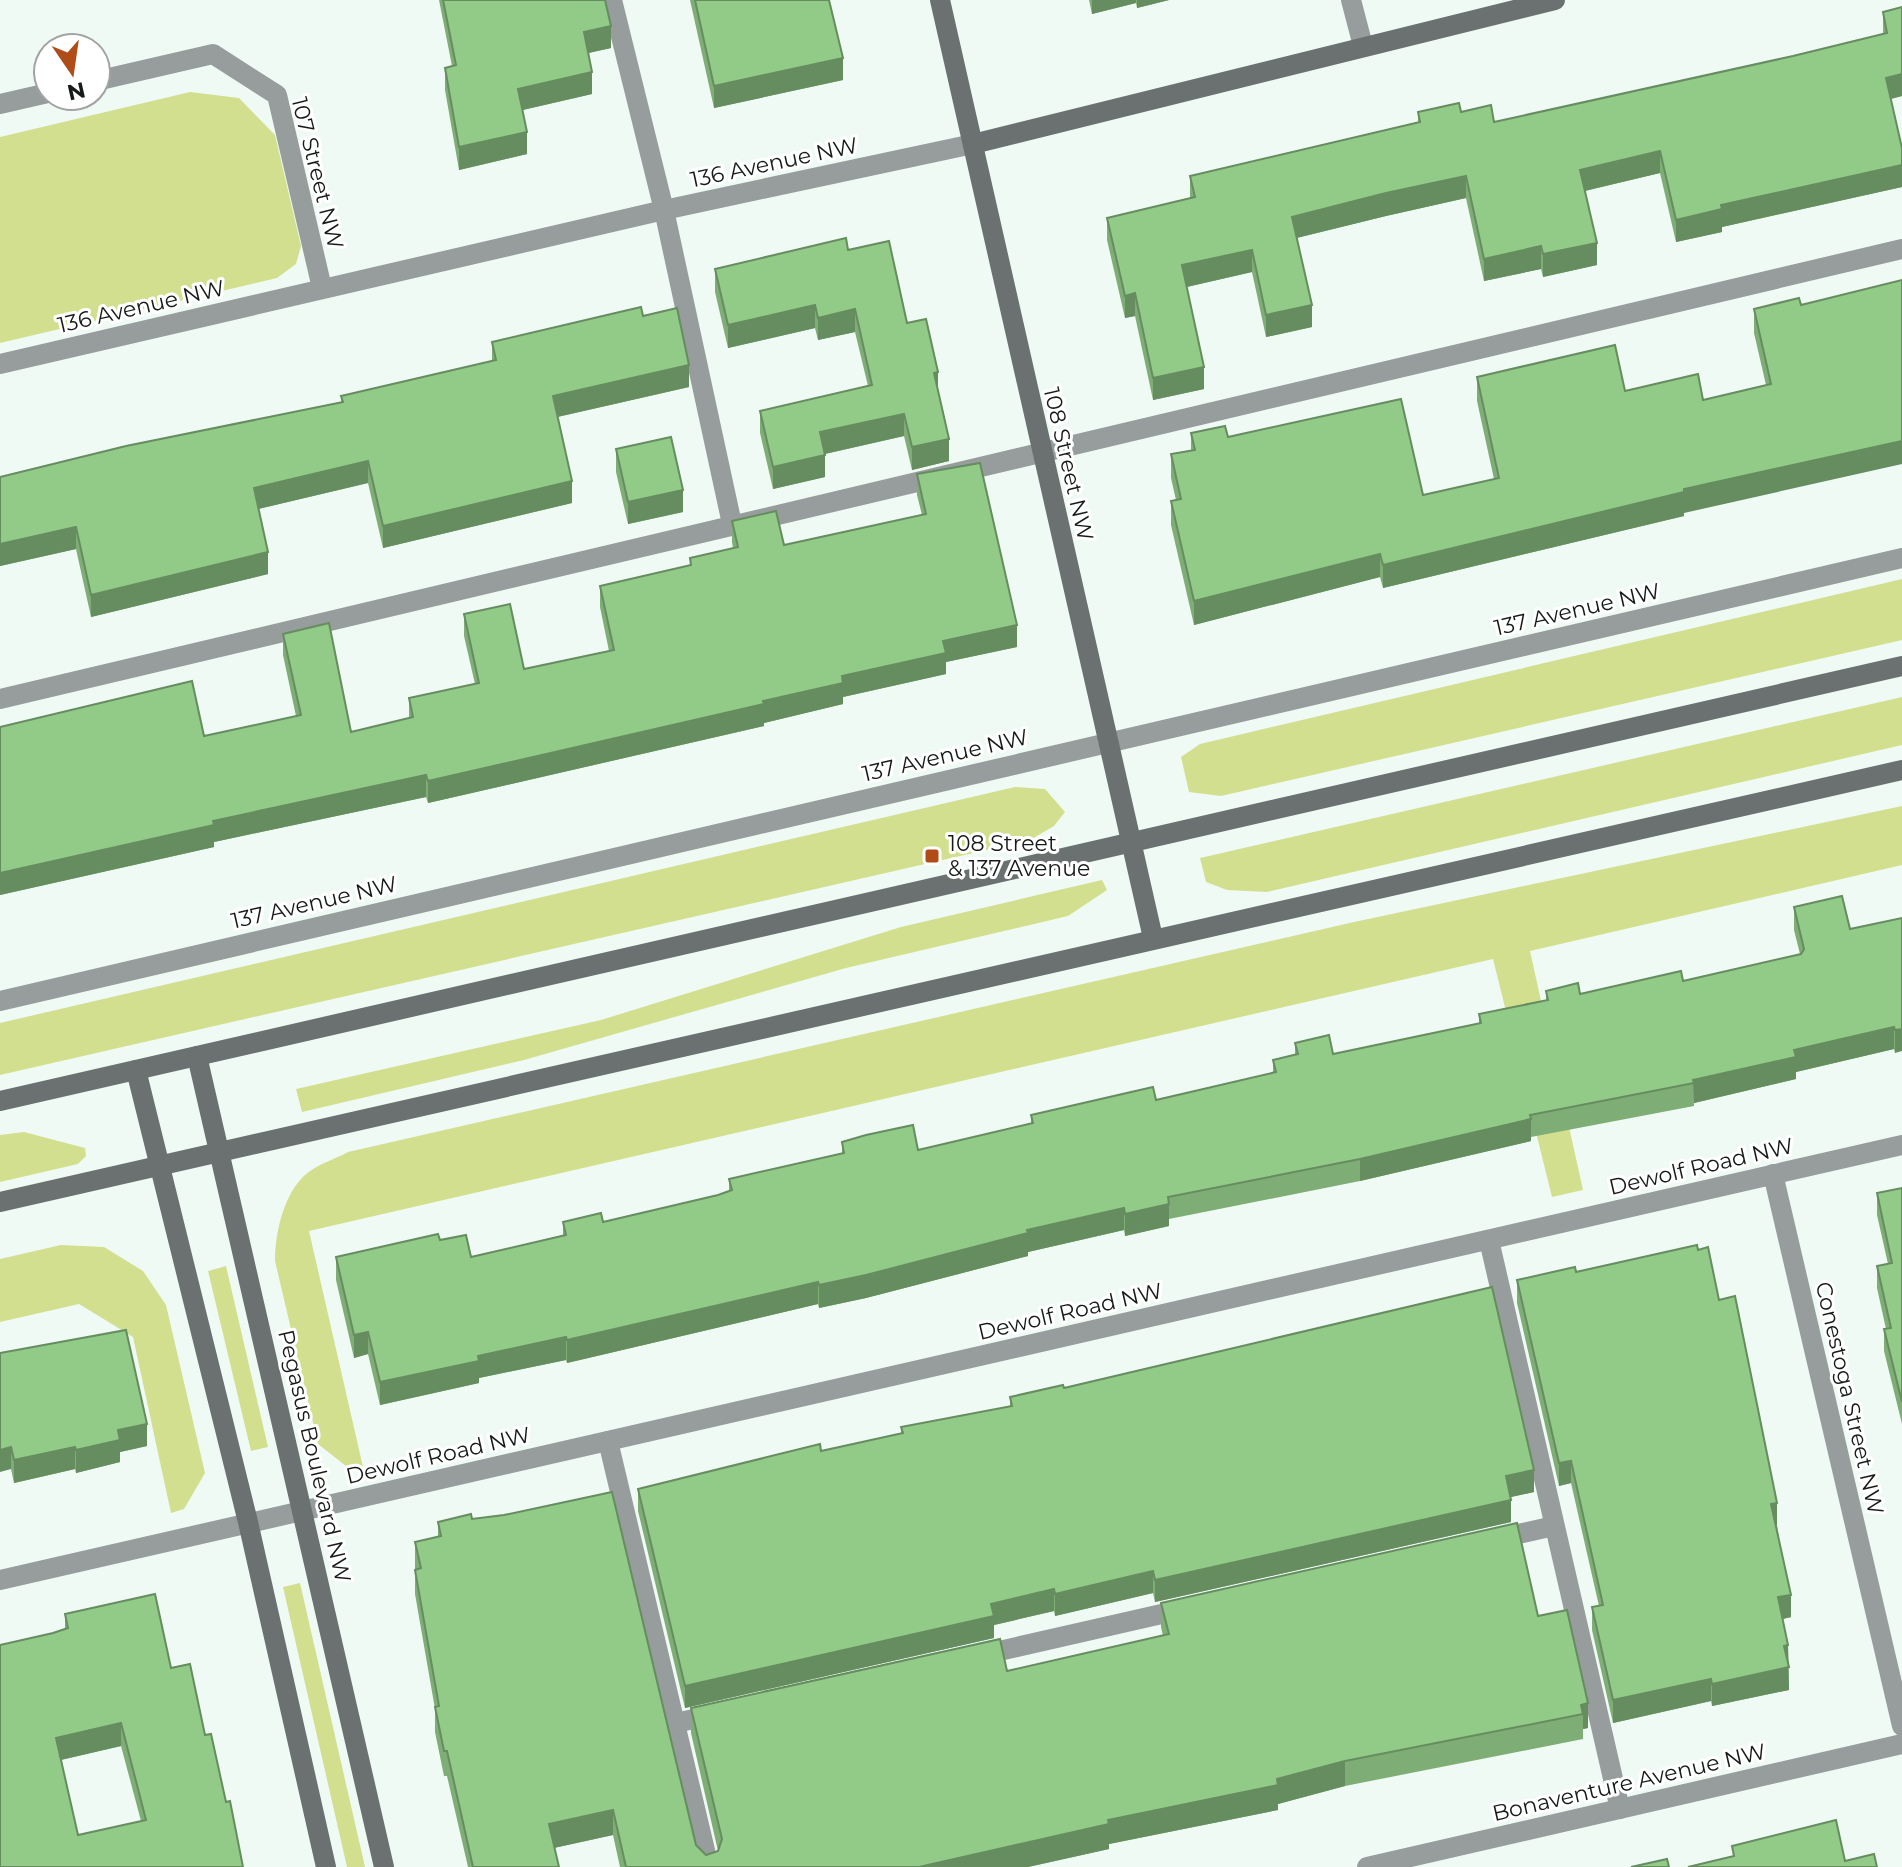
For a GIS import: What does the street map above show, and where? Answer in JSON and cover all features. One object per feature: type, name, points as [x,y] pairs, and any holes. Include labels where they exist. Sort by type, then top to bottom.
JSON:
[{"type":"main road","name":"108 Street NW","points":[[940,0],[1153,938]]},
{"type":"main road","name":"136 Avenue NW","points":[[973,144],[1555,0]]},
{"type":"main road","points":[[0,1101],[1902,666]]},
{"type":"main road","points":[[0,1202],[1902,770]]},
{"type":"main road","name":"Pegasus Boulevard NW","points":[[197,1056],[384,1867]]},
{"type":"main road","points":[[136,1070],[248,1522],[326,1867]]},
{"type":"street","points":[[612,0],[664,210],[732,524]]},
{"type":"street","points":[[1351,0],[1363,46]]},
{"type":"street","name":"107 Street NW","points":[[112,77],[213,54],[277,95],[322,288]]},
{"type":"street","points":[[0,104],[32,97]]},
{"type":"street","name":"136 Avenue NW","points":[[0,364],[664,210],[973,144]]},
{"type":"street","points":[[0,699],[1902,249]]},
{"type":"street","name":"137 Avenue NW","points":[[0,1001],[1902,558]]},
{"type":"street","name":"Dewolf Road NW","points":[[0,1580],[1902,1145]]},
{"type":"street","name":"Conestoga Street NW","points":[[1773,1174],[1902,1726]]},
{"type":"street","points":[[1489,1240],[1620,1809]]},
{"type":"street","points":[[608,1441],[709,1867]]},
{"type":"street","points":[[1477,1543],[1554,1526]]},
{"type":"street","points":[[954,1661],[1215,1602]]},
{"type":"street","points":[[676,1723],[738,1709]]},
{"type":"street","name":"Bonaventure Avenue NW","points":[[1367,1867],[1902,1744]]},
{"type":"green space","points":[[190,92],[239,98],[275,135],[301,246],[296,264],[277,278],[0,343],[0,137]]},
{"type":"green space","points":[[1902,579],[1902,640],[1221,796],[1189,792],[1181,757],[1200,744]]},
{"type":"green space","points":[[1902,697],[1902,745],[1267,892],[1227,890],[1206,882],[1200,858]]},
{"type":"green space","points":[[1015,787],[1045,789],[1065,812],[1054,826],[1030,840],[0,1075],[0,1023]]},
{"type":"green space","points":[[1902,806],[1902,865],[1530,951],[1583,1190],[1552,1197],[1493,959],[309,1231],[363,1467],[351,1470],[318,1444],[275,1261],[275,1249],[284,1210],[295,1186],[313,1169],[348,1152],[1354,922]]},
{"type":"green space","points":[[1102,880],[1107,890],[1068,916],[846,968],[524,1060],[302,1112],[296,1089],[601,1020],[901,927]]},
{"type":"green space","points":[[24,1132],[85,1148],[86,1156],[78,1164],[0,1182],[0,1135]]},
{"type":"green space","points":[[61,1245],[104,1247],[143,1271],[166,1305],[205,1473],[184,1509],[171,1513],[133,1337],[79,1304],[0,1322],[0,1259]]},
{"type":"green space","points":[[226,1266],[268,1447],[251,1451],[208,1271]]},
{"type":"green space","points":[[300,1583],[365,1867],[347,1867],[283,1587]]},
{"type":"building","points":[[443,0],[605,0],[611,26],[584,32],[592,72],[518,89],[527,132],[459,147],[445,68],[456,65]]},
{"type":"building","points":[[695,0],[829,0],[843,58],[714,86]]},
{"type":"building","points":[[1902,7],[1902,74],[1886,78],[1902,148],[1902,165],[1721,205],[1722,209],[1676,220],[1660,151],[1580,170],[1597,243],[1543,254],[1541,246],[1484,259],[1466,176],[1292,217],[1312,305],[1266,315],[1252,250],[1182,265],[1204,367],[1153,378],[1135,293],[1125,296],[1107,218],[1195,197],[1190,176],[1420,122],[1418,112],[1459,103],[1461,112],[1491,105],[1494,122],[1793,56],[1887,33],[1883,12]]},
{"type":"building","points":[[846,238],[848,250],[889,241],[907,323],[926,319],[949,439],[912,447],[904,414],[820,432],[825,455],[773,467],[760,411],[872,385],[855,309],[818,318],[815,305],[728,325],[715,269]]},
{"type":"building","points":[[1902,280],[1902,441],[1684,489],[1684,492],[1383,565],[1380,554],[1194,601],[1171,501],[1181,499],[1171,454],[1195,450],[1191,433],[1225,426],[1228,437],[1401,399],[1423,495],[1499,478],[1477,377],[1615,345],[1625,391],[1698,374],[1703,400],[1771,384],[1754,309],[1799,298],[1801,305]]},
{"type":"building","points":[[641,307],[643,316],[677,308],[689,365],[553,396],[572,481],[383,526],[368,461],[254,488],[268,552],[91,595],[76,527],[0,544],[0,477],[126,446],[343,402],[341,396],[496,360],[492,342]]},
{"type":"building","points":[[671,437],[683,490],[628,502],[616,449]]},
{"type":"building","points":[[980,463],[1017,625],[943,641],[946,653],[842,676],[843,683],[763,701],[764,704],[428,781],[426,775],[213,821],[214,825],[0,873],[0,727],[192,681],[204,736],[301,715],[283,634],[329,623],[351,732],[413,717],[409,698],[479,683],[464,614],[510,604],[524,669],[614,650],[600,586],[691,565],[690,558],[738,547],[732,521],[776,511],[784,545],[926,514],[917,474]]},
{"type":"building","points":[[1842,896],[1850,929],[1902,918],[1902,1029],[1895,1030],[1894,1027],[1794,1050],[1796,1057],[1693,1080],[1694,1083],[1530,1115],[1531,1119],[1360,1159],[1168,1197],[1169,1204],[1125,1214],[1124,1208],[1027,1230],[1028,1233],[866,1275],[819,1285],[818,1282],[567,1340],[566,1337],[478,1356],[479,1361],[380,1382],[368,1332],[354,1335],[336,1257],[438,1234],[440,1240],[466,1235],[471,1257],[566,1235],[563,1222],[601,1213],[603,1222],[718,1195],[732,1190],[729,1179],[844,1153],[842,1142],[866,1135],[913,1125],[918,1150],[1033,1123],[1031,1115],[1153,1087],[1156,1100],[1276,1072],[1273,1060],[1298,1054],[1295,1043],[1329,1035],[1333,1054],[1481,1023],[1479,1014],[1548,1000],[1546,991],[1578,983],[1580,994],[1681,971],[1683,981],[1801,954],[1804,949],[1794,907]]},
{"type":"building","points":[[1902,1188],[1902,1402],[1884,1329],[1891,1328],[1877,1266],[1892,1263],[1877,1193]]},
{"type":"building","points":[[1697,1245],[1698,1250],[1708,1247],[1719,1300],[1735,1296],[1777,1503],[1771,1504],[1791,1595],[1778,1597],[1788,1645],[1784,1646],[1789,1667],[1712,1684],[1711,1679],[1613,1700],[1592,1607],[1603,1605],[1571,1461],[1559,1463],[1517,1280],[1575,1267],[1576,1272]]},
{"type":"building","points":[[1492,1287],[1534,1470],[1506,1476],[1511,1500],[1155,1580],[1153,1571],[1055,1594],[1054,1589],[991,1604],[994,1616],[685,1686],[638,1489],[820,1444],[821,1451],[903,1433],[901,1427],[1012,1406],[1010,1397],[1063,1385],[1064,1388]]},
{"type":"building","points":[[126,1330],[147,1424],[118,1430],[120,1440],[76,1450],[75,1447],[14,1460],[11,1447],[0,1450],[0,1353]]},
{"type":"building","points":[[612,1492],[696,1845],[706,1855],[718,1851],[722,1839],[691,1708],[1000,1639],[1007,1671],[1169,1634],[1161,1603],[1517,1523],[1538,1616],[1567,1610],[1588,1703],[1581,1705],[1583,1714],[1345,1761],[1277,1779],[1278,1785],[1108,1820],[1109,1824],[919,1867],[626,1867],[613,1810],[549,1824],[559,1867],[473,1867],[435,1707],[439,1706],[415,1570],[421,1568],[415,1542],[441,1536],[438,1522],[471,1514],[472,1519],[504,1515]]},
{"type":"building","points":[[155,1594],[171,1668],[190,1664],[205,1735],[211,1734],[226,1802],[230,1801],[243,1867],[0,1867],[0,1645],[68,1628],[65,1614]],"holes":[[[121,1723],[146,1820],[78,1835],[56,1738]]]},
{"type":"building","points":[[1836,1820],[1845,1861],[1874,1854],[1877,1867],[1688,1867],[1734,1856],[1732,1846]]},
{"type":"building","points":[[1667,1859],[1669,1867],[1631,1867]]},
{"type":"place","name":"108 Street & 137 Avenue","points":[[932,856]]}]
